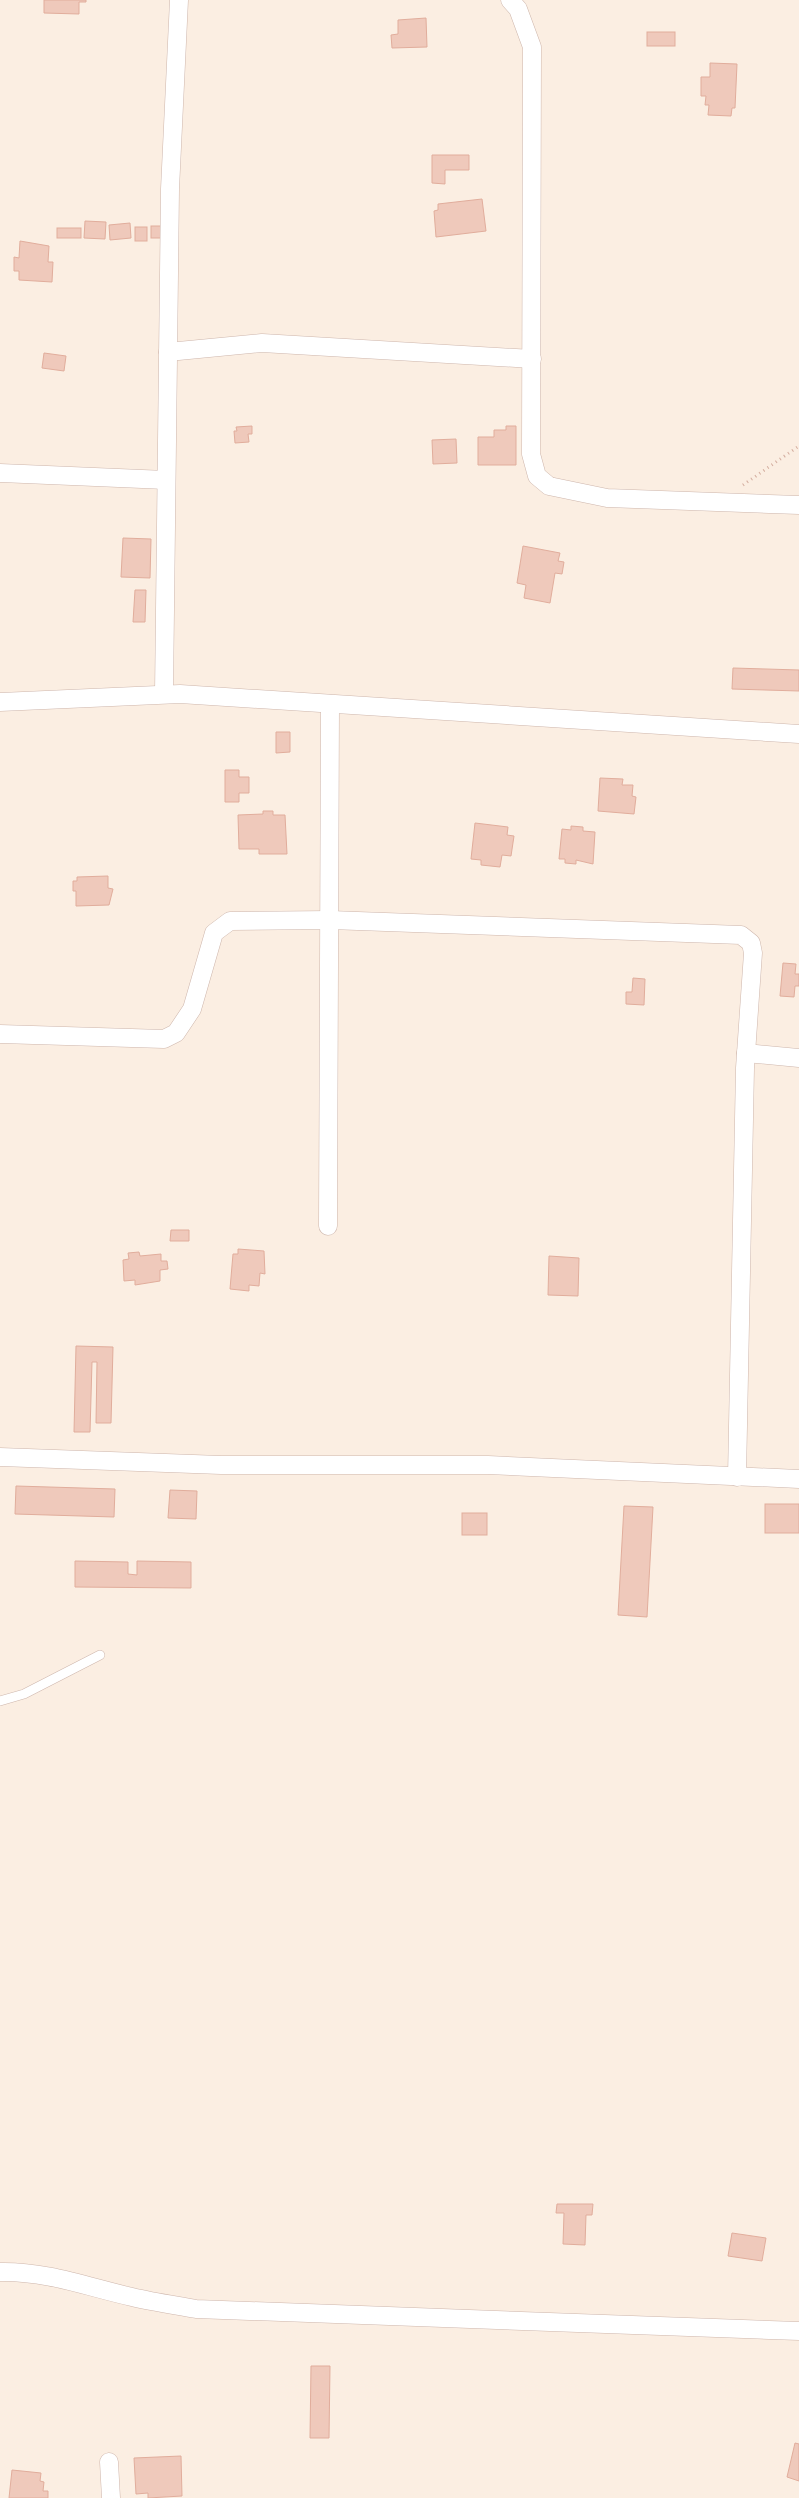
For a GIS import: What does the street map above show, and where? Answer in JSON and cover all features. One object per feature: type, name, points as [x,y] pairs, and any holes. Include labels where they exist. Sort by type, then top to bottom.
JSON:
[{"type":"street","points":[[164,694],[170,188],[179,0]]},
{"type":"street","points":[[510,0],[518,9],[532,47],[532,454],[537,476],[549,486],[607,498],[799,504]]},
{"type":"street","points":[[168,352],[262,343],[532,359]]},
{"type":"street","points":[[0,473],[166,480]]},
{"type":"street","points":[[0,702],[164,694],[799,734]]},
{"type":"street","points":[[328,1226],[330,704]]},
{"type":"street","points":[[0,1034],[164,1039],[176,1033],[192,1009],[214,933],[222,925],[230,921],[330,920],[741,935],[751,943],[754,953],[746,1053],[737,1477]]},
{"type":"street","points":[[746,1053],[799,1058]]},
{"type":"street","points":[[0,1457],[221,1465],[488,1465],[799,1479]]},
{"type":"street","points":[[0,2272],[16,2271],[74,2280],[131,2297],[196,2309],[799,2331]]},
{"type":"street","points":[[109,2462],[111,2498]]},
{"type":"lane","points":[[0,1701],[24,1694],[100,1655]]},
{"type":"path","points":[[742,485],[799,446]]},
{"type":"building","points":[[44,0],[86,0],[86,2],[79,2],[79,14],[44,13]]},
{"type":"building","points":[[426,18],[427,47],[392,48],[391,35],[398,34],[398,20]]},
{"type":"building","points":[[647,32],[675,32],[675,46],[647,46]]},
{"type":"building","points":[[710,63],[737,64],[735,108],[732,108],[731,116],[708,115],[709,105],[705,105],[706,96],[701,96],[701,77],[710,77]]},
{"type":"building","points":[[432,155],[469,155],[469,170],[445,170],[445,184],[432,183]]},
{"type":"building","points":[[482,199],[486,231],[436,237],[434,211],[438,210],[438,204]]},
{"type":"building","points":[[85,221],[106,222],[105,239],[84,238]]},
{"type":"building","points":[[130,223],[131,238],[110,240],[109,225]]},
{"type":"building","points":[[151,226],[165,226],[165,238],[151,238]]},
{"type":"building","points":[[135,227],[147,227],[147,241],[135,241]]},
{"type":"building","points":[[57,228],[81,228],[81,238],[57,238]]},
{"type":"building","points":[[20,241],[49,246],[48,262],[53,262],[52,282],[19,280],[19,271],[14,271],[14,257],[19,258]]},
{"type":"building","points":[[44,353],[66,356],[64,371],[42,368]]},
{"type":"building","points":[[252,426],[252,434],[248,434],[249,442],[235,443],[234,431],[237,431],[236,427]]},
{"type":"building","points":[[506,426],[516,426],[516,465],[478,465],[478,437],[494,437],[494,430],[506,430]]},
{"type":"building","points":[[456,439],[457,463],[433,464],[432,440]]},
{"type":"building","points":[[123,538],[151,539],[150,578],[121,577]]},
{"type":"building","points":[[523,546],[560,553],[558,561],[564,562],[562,574],[555,573],[550,603],[524,598],[526,585],[517,583]]},
{"type":"building","points":[[135,590],[146,590],[145,622],[133,622]]},
{"type":"building","points":[[733,668],[799,670],[799,691],[732,689]]},
{"type":"building","points":[[276,732],[290,732],[290,752],[276,753]]},
{"type":"building","points":[[225,770],[239,770],[239,777],[249,777],[249,793],[239,793],[239,802],[225,802]]},
{"type":"building","points":[[600,778],[623,779],[622,785],[633,785],[632,796],[636,797],[634,814],[598,811]]},
{"type":"building","points":[[263,811],[273,811],[273,815],[285,815],[287,854],[259,854],[259,849],[239,849],[238,815],[263,814]]},
{"type":"building","points":[[475,823],[508,827],[507,835],[514,836],[511,856],[502,855],[500,867],[481,865],[481,860],[471,859]]},
{"type":"building","points":[[571,826],[583,827],[583,831],[595,832],[593,864],[576,860],[576,864],[565,863],[565,859],[559,859],[562,829],[571,830]]},
{"type":"building","points":[[108,876],[108,888],[113,889],[109,905],[76,906],[76,891],[73,891],[73,881],[77,881],[77,877]]},
{"type":"building","points":[[783,963],[796,964],[795,974],[799,974],[799,986],[795,986],[794,997],[780,996]]},
{"type":"building","points":[[633,978],[645,979],[644,1005],[626,1004],[626,992],[632,992]]},
{"type":"building","points":[[171,1230],[189,1230],[189,1241],[170,1241]]},
{"type":"building","points":[[238,1249],[264,1251],[265,1274],[260,1273],[259,1286],[249,1285],[249,1291],[230,1289],[233,1254],[238,1254]]},
{"type":"building","points":[[139,1252],[140,1256],[161,1254],[161,1261],[167,1261],[168,1269],[160,1270],[160,1281],[135,1285],[135,1280],[124,1281],[123,1260],[129,1259],[128,1253]]},
{"type":"building","points":[[549,1256],[579,1258],[578,1296],[548,1295]]},
{"type":"building","points":[[76,1346],[113,1347],[111,1423],[96,1423],[97,1362],[92,1362],[90,1432],[74,1432]]},
{"type":"building","points":[[16,1486],[115,1489],[114,1517],[15,1514]]},
{"type":"building","points":[[170,1490],[197,1491],[196,1519],[168,1518]]},
{"type":"building","points":[[765,1504],[799,1504],[799,1533],[765,1533]]},
{"type":"building","points":[[624,1506],[653,1507],[647,1617],[618,1615]]},
{"type":"building","points":[[462,1513],[487,1513],[487,1535],[462,1535]]},
{"type":"building","points":[[75,1561],[128,1562],[128,1574],[137,1575],[137,1561],[191,1562],[191,1588],[75,1587]]},
{"type":"building","points":[[557,2204],[593,2204],[592,2215],[586,2215],[585,2245],[563,2244],[564,2213],[556,2213]]},
{"type":"building","points":[[732,2233],[766,2238],[762,2261],[728,2256]]},
{"type":"building","points":[[311,2366],[330,2366],[329,2438],[310,2438]]},
{"type":"building","points":[[795,2443],[799,2444],[799,2481],[787,2477]]},
{"type":"building","points":[[181,2456],[182,2496],[148,2498],[148,2493],[136,2494],[134,2458]]},
{"type":"building","points":[[12,2470],[41,2473],[40,2481],[44,2482],[43,2491],[48,2491],[48,2498],[9,2498]]}]
